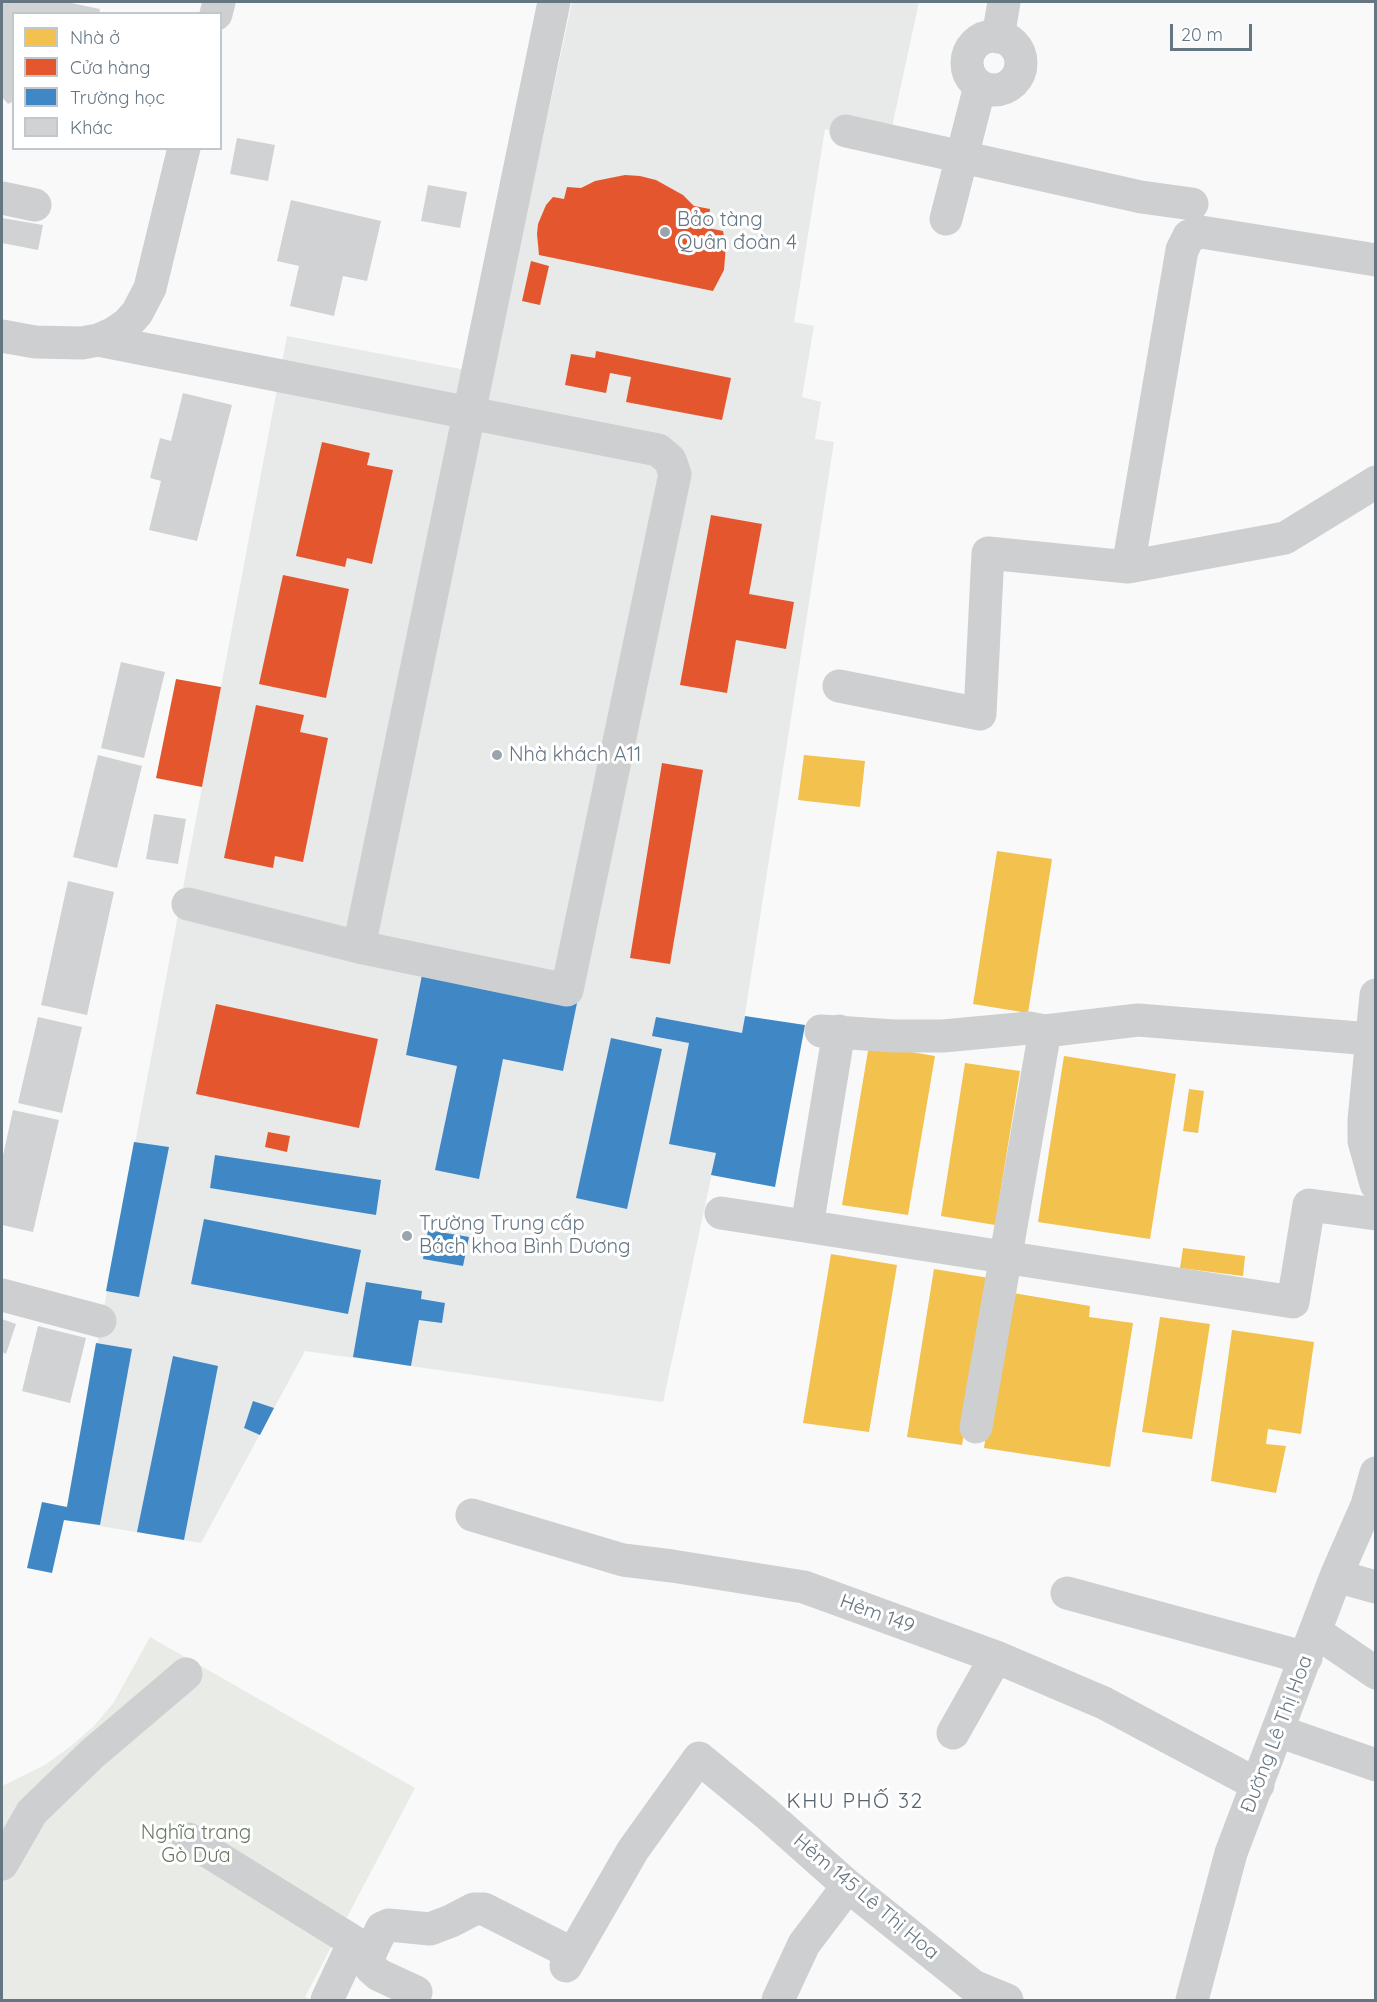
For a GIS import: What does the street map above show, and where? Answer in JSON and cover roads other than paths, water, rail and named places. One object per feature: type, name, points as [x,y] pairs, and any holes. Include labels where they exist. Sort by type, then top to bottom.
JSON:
[{"type":"street","points":[[359,947],[554,2]]},
{"type":"street","points":[[946,219],[980,87],[967,70],[967,59],[970,49],[978,42],[988,37],[998,37],[1004,2]]},
{"type":"street","points":[[846,131],[1141,197],[1192,204]]},
{"type":"street","points":[[2,336],[58,344],[82,343],[98,340],[128,324],[145,301],[150,288],[184,150]]},
{"type":"street","points":[[2,198],[35,204]]},
{"type":"street","points":[[1128,567],[1182,250],[1189,236],[1201,232],[1376,260]]},
{"type":"street","points":[[98,340],[658,450],[674,466],[675,481],[567,990],[359,947],[188,904]]},
{"type":"street","points":[[839,686],[980,714],[988,553],[1128,567],[1286,538],[1376,482]]},
{"type":"street","points":[[1376,995],[1364,1131],[1368,1161],[1376,1184]]},
{"type":"street","points":[[807,1226],[830,1031],[894,1036],[943,1036],[1029,1028],[1045,1031],[1138,1020],[1371,1039]]},
{"type":"street","points":[[976,1427],[1045,1031]]},
{"type":"street","points":[[721,1213],[1293,1302],[1309,1205],[1376,1214]]},
{"type":"street","points":[[2,1294],[100,1321]]},
{"type":"street","name":"Đường Lê Thị Hoa","points":[[1192,2001],[1231,1853],[1336,1576],[1367,1505],[1376,1473]]},
{"type":"street","name":"Hẻm 149","points":[[472,1515],[623,1560],[804,1587],[996,1657],[1104,1703],[1258,1785]]},
{"type":"street","points":[[1336,1576],[1376,1587]]},
{"type":"street","points":[[1067,1593],[1311,1645],[1376,1673]]},
{"type":"street","points":[[953,1733],[996,1657]]},
{"type":"street","points":[[2,1864],[32,1812],[93,1754],[186,1674]]},
{"type":"street","points":[[1278,1731],[1376,1765]]},
{"type":"street","name":"Hẻm 145 Lê Thị Hoa","points":[[416,1992],[379,1975],[371,1968],[368,1960],[382,1928],[389,1925],[430,1929],[451,1922],[474,1909],[484,1909],[570,1960],[633,1850],[699,1758],[767,1814],[848,1886],[973,1986],[996,1998]]},
{"type":"street","points":[[188,1839],[354,1942],[327,2001]]},
{"type":"street","points":[[778,2001],[804,1944],[848,1886]]},
{"type":"place","name":"Bảo tàng Quân đoàn 4","points":[[665,232]]},
{"type":"place","name":"Nhà khách A11","points":[[497,755]]},
{"type":"place","name":"Trường Trung cấp Bách khoa Bình Dương","points":[[407,1236]]},
{"type":"district","name":"KHU PHỐ 32","points":[[855,1802]]},
{"type":"park label","name":"Nghĩa trang Gò Dưa","points":[[196,1844]]}]
